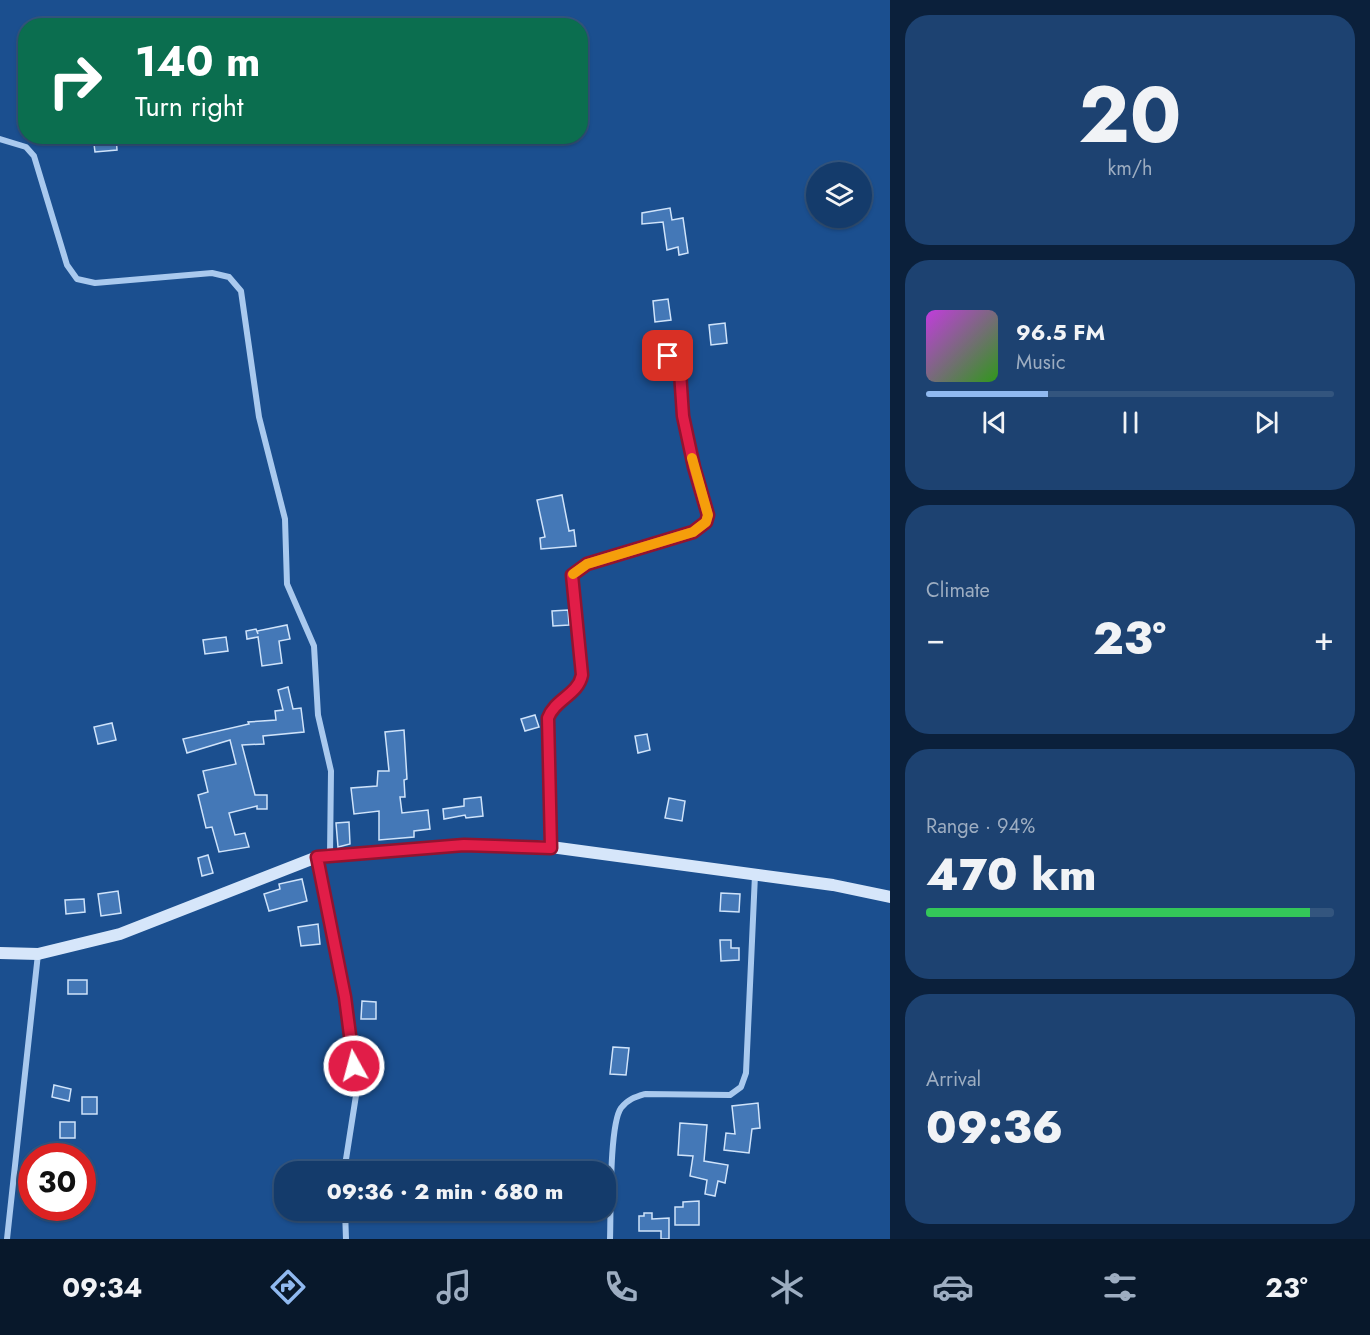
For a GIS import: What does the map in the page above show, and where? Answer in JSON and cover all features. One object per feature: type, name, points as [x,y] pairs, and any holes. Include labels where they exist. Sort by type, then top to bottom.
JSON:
[{"type":"street","points":[[0,139],[26,147],[34,156],[67,265],[77,279],[95,283],[212,273],[229,277],[241,291],[259,417],[285,519],[287,584],[314,646],[318,715],[331,771],[324,856],[357,1089],[346,1161]]},
{"type":"street","points":[[551,848],[548,718],[551,709],[575,690],[582,675],[572,575],[587,564],[693,532],[706,522],[708,515],[694,467],[683,416],[680,372],[676,363],[668,356]]},
{"type":"street","points":[[0,953],[38,954],[70,949],[120,934],[324,856],[464,845],[551,848],[833,885],[890,897]]},
{"type":"street","points":[[610,1239],[615,1126],[621,1108],[632,1098],[645,1094],[730,1095],[741,1087],[746,1073],[755,874]]},
{"type":"street","points":[[8,1239],[38,954]]},
{"type":"street","points":[[345,1221],[346,1239]]},
{"type":"building","points":[[94,144],[117,144],[117,150],[95,152]]},
{"type":"building","points":[[670,208],[672,220],[683,218],[688,253],[679,255],[678,247],[667,250],[663,222],[642,224],[642,213]]},
{"type":"building","points":[[668,299],[671,320],[655,322],[653,301]]},
{"type":"building","points":[[725,323],[727,343],[711,345],[709,325]]},
{"type":"building","points":[[562,495],[569,531],[574,530],[576,546],[541,549],[540,538],[545,537],[537,500]]},
{"type":"building","points":[[568,610],[569,625],[553,626],[552,611]]},
{"type":"building","points":[[287,625],[290,639],[279,641],[282,663],[262,666],[258,637],[247,639],[246,631],[256,629],[258,634],[257,631]]},
{"type":"building","points":[[226,637],[228,651],[205,654],[203,640]]},
{"type":"building","points":[[288,687],[293,709],[301,708],[304,732],[263,736],[264,744],[242,745],[255,795],[267,795],[267,809],[257,809],[257,806],[229,813],[235,835],[245,833],[249,847],[219,852],[212,827],[206,828],[198,795],[208,792],[203,771],[236,764],[230,740],[187,753],[183,739],[249,724],[248,722],[276,720],[275,711],[283,710],[278,690]]},
{"type":"building","points":[[535,715],[539,727],[525,731],[521,719]]},
{"type":"building","points":[[112,723],[116,740],[98,744],[94,727]]},
{"type":"building","points":[[404,730],[407,779],[404,780],[405,797],[400,797],[402,813],[428,810],[430,829],[414,831],[414,837],[379,840],[379,811],[354,814],[351,788],[377,786],[378,771],[389,771],[385,732]]},
{"type":"building","points":[[647,734],[650,750],[638,753],[635,736]]},
{"type":"building","points":[[481,797],[483,816],[466,818],[465,815],[444,819],[443,809],[464,806],[464,799]]},
{"type":"building","points":[[669,798],[685,801],[682,821],[665,818]]},
{"type":"building","points":[[349,822],[350,844],[338,847],[336,823]]},
{"type":"building","points":[[208,855],[213,873],[202,876],[198,858]]},
{"type":"building","points":[[302,879],[307,901],[269,911],[264,894],[280,889],[279,884]]},
{"type":"building","points":[[118,891],[121,913],[101,916],[98,894]]},
{"type":"building","points":[[721,893],[740,894],[739,912],[720,911]]},
{"type":"building","points":[[84,899],[85,912],[66,914],[65,900]]},
{"type":"building","points":[[318,924],[320,944],[301,946],[298,927]]},
{"type":"building","points":[[720,940],[731,940],[731,948],[739,948],[739,960],[721,961]]},
{"type":"building","points":[[68,980],[87,980],[87,994],[68,994]]},
{"type":"building","points":[[362,1001],[376,1002],[376,1019],[361,1019]]},
{"type":"building","points":[[613,1047],[629,1048],[626,1075],[610,1074]]},
{"type":"building","points":[[364,1052],[379,1052],[380,1069],[364,1069]]},
{"type":"building","points":[[54,1085],[71,1089],[69,1101],[52,1097]]},
{"type":"building","points":[[82,1097],[97,1097],[97,1114],[82,1114]]},
{"type":"building","points":[[758,1103],[760,1128],[752,1129],[749,1153],[724,1150],[726,1133],[735,1134],[732,1106]]},
{"type":"building","points":[[60,1122],[75,1122],[75,1138],[60,1138]]},
{"type":"building","points":[[680,1123],[707,1125],[704,1161],[728,1165],[725,1183],[718,1181],[715,1196],[705,1194],[707,1180],[690,1176],[693,1156],[678,1155]]},
{"type":"building","points":[[699,1201],[699,1225],[675,1225],[675,1207],[683,1207],[683,1202]]},
{"type":"building","points":[[644,1213],[652,1213],[652,1219],[669,1218],[669,1239],[661,1239],[661,1231],[639,1231],[639,1216],[644,1216]]},
{"type":"slow traffic","points":[[573,574],[587,564],[693,532],[706,522],[708,515],[692,458]]},
{"type":"route","points":[[354,1066],[345,997],[317,857],[464,845],[551,848],[548,718],[551,709],[580,684],[582,675],[572,575],[587,564],[693,532],[706,522],[708,515],[694,467],[683,416],[680,372],[676,363],[668,356]]}]
